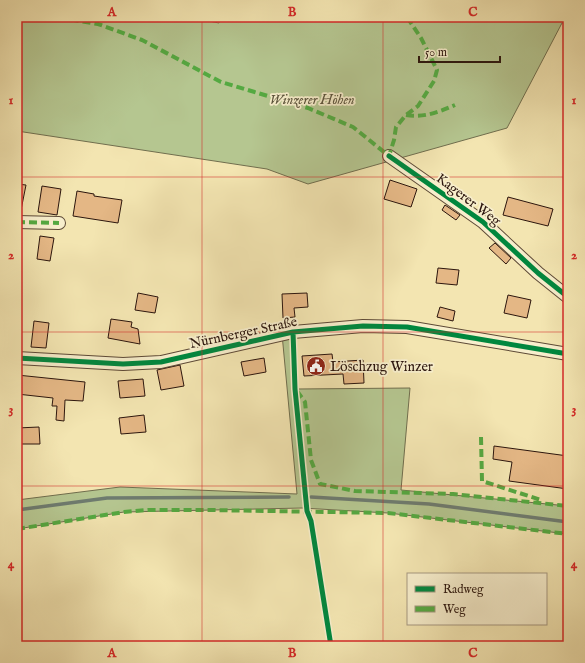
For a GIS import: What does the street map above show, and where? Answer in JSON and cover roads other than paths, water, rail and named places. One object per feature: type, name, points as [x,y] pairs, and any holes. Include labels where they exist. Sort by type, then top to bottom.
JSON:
[{"type":"street","name":"Kagerer Weg","points":[[389,156],[483,222],[538,273],[568,296]]},
{"type":"street","points":[[17,222],[59,223]]},
{"type":"street","name":"Nürnberger Straße","points":[[17,358],[123,364],[161,362],[293,332],[363,326],[407,327],[568,354]]},
{"type":"waterway","points":[[17,510],[107,498],[289,497]]},
{"type":"waterway","points":[[311,497],[429,504],[568,522]]},
{"type":"place","name":"Löschzug Winzer","points":[[316,366]]},
{"type":"park label","name":"Winzerer Höhen","points":[[312,99]]}]
